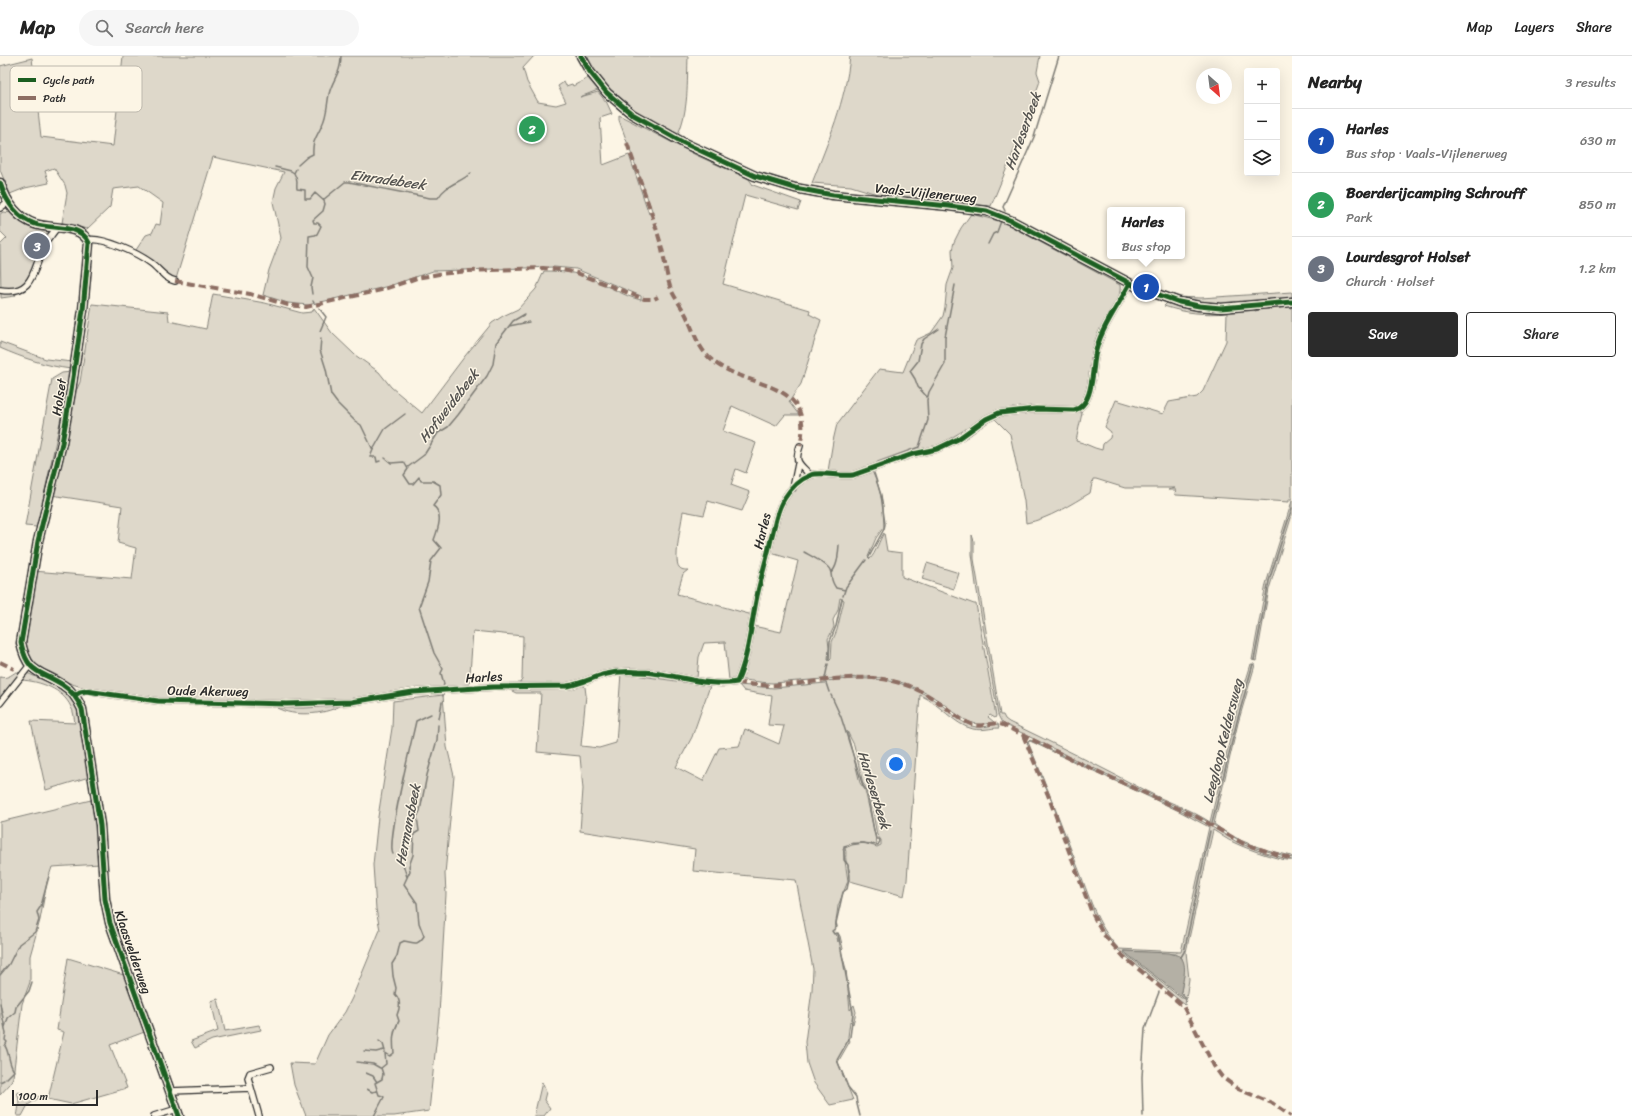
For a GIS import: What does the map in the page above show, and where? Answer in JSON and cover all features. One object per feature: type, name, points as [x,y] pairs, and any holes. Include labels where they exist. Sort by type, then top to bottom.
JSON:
[{"type":"street","name":"Vaals-Vijlenerweg","points":[[581,56],[590,72],[607,93],[632,114],[684,143],[755,176],[795,188],[833,195],[961,207],[987,211],[1012,221],[1130,283],[1168,299],[1199,306],[1236,308],[1292,302]]},
{"type":"street","points":[[0,183],[8,202],[16,212],[25,219],[36,224],[75,230],[88,240],[98,240],[133,253],[151,264],[169,280],[175,281]]},
{"type":"street","points":[[0,208],[8,202]]},
{"type":"street","points":[[0,290],[16,290],[29,282],[37,268],[43,248],[57,228]]},
{"type":"street","name":"Holset","points":[[30,665],[21,643],[23,625],[38,540],[62,443],[72,392],[83,310],[89,250],[88,240]]},
{"type":"street","points":[[798,464],[810,475],[853,475],[913,454],[933,450],[958,439],[986,419],[999,413],[1036,409],[1071,410],[1080,408],[1085,404],[1088,396],[1097,346],[1130,283]]},
{"type":"street","name":"Harles","points":[[793,488],[800,446]]},
{"type":"street","name":"Harles","points":[[398,694],[493,687],[567,686],[578,684],[606,674],[625,671],[650,672],[720,684],[737,682],[747,651],[758,590],[778,513],[783,499],[793,488],[810,475]]},
{"type":"street","points":[[0,703],[30,665],[38,672],[64,685],[75,695]]},
{"type":"street","name":"Oude Akerweg","points":[[75,695],[86,690],[158,701],[286,704],[359,701],[398,694]]},
{"type":"street","name":"Klaasvelderweg","points":[[75,695],[82,709],[86,723],[87,746],[100,825],[105,898],[110,923],[178,1112]]},
{"type":"street","points":[[259,1116],[248,1078],[250,1073],[271,1067]]},
{"type":"street","points":[[171,1091],[251,1088]]},
{"type":"street","points":[[154,1116],[178,1112]]},
{"type":"shaded area","points":[[123,56],[534,56],[523,68],[527,82],[538,102],[556,105],[566,102],[558,86],[564,82],[566,86],[572,84],[573,86],[588,78],[598,90],[580,97],[598,92],[607,103],[612,114],[600,118],[603,165],[629,155],[649,214],[653,213],[619,120],[619,115],[696,155],[749,179],[753,185],[801,202],[798,210],[745,195],[723,284],[810,310],[809,314],[821,320],[801,384],[789,402],[799,415],[785,415],[776,426],[732,406],[723,431],[756,443],[746,473],[736,469],[731,485],[750,492],[742,511],[708,501],[704,515],[683,511],[677,549],[677,563],[681,569],[688,570],[683,574],[677,594],[756,616],[753,626],[781,632],[798,561],[771,553],[784,500],[794,488],[813,476],[842,478],[872,471],[878,485],[883,505],[884,530],[883,528],[876,538],[868,557],[870,559],[884,533],[887,551],[902,553],[902,577],[976,604],[996,716],[995,718],[990,715],[988,717],[994,722],[986,724],[971,723],[929,695],[898,681],[888,679],[856,677],[773,683],[729,680],[725,642],[704,643],[699,657],[697,678],[658,672],[611,671],[590,676],[579,683],[585,687],[586,695],[581,746],[599,748],[616,743],[621,673],[710,686],[692,737],[676,767],[703,781],[719,748],[739,746],[745,729],[779,744],[784,726],[768,725],[772,696],[744,691],[739,685],[774,688],[825,683],[825,681],[874,679],[893,681],[913,688],[943,706],[962,722],[971,726],[982,727],[998,724],[999,728],[983,730],[976,730],[966,727],[953,719],[934,703],[920,695],[907,880],[904,896],[850,881],[845,848],[864,843],[852,843],[843,848],[848,881],[838,906],[835,929],[838,942],[838,933],[840,936],[843,949],[841,951],[846,969],[850,1010],[854,1005],[856,1012],[853,1024],[850,1021],[848,1037],[850,1041],[838,1062],[853,1100],[830,1105],[814,1083],[807,1063],[805,1042],[812,990],[813,969],[796,880],[693,871],[695,849],[580,831],[583,789],[580,756],[537,752],[541,693],[516,693],[510,690],[515,688],[522,680],[523,636],[473,631],[469,688],[436,690],[340,702],[299,704],[237,703],[144,697],[100,692],[70,683],[42,670],[34,664],[21,648],[33,571],[132,579],[136,548],[118,543],[122,506],[51,495],[72,393],[77,389],[80,382],[92,304],[168,312],[169,321],[206,329],[213,294],[265,303],[302,313],[312,312],[314,308],[332,333],[355,355],[379,372],[391,387],[422,413],[492,323],[518,309],[536,289],[544,271],[579,274],[628,296],[641,300],[641,296],[576,269],[554,267],[433,271],[389,286],[308,305],[288,303],[263,295],[269,270],[281,238],[273,202],[276,188],[284,172],[213,157],[176,279],[174,279],[136,250],[146,235],[152,233],[156,224],[160,225],[163,203],[139,186],[113,189],[110,207],[87,229],[62,223],[67,193],[65,185],[54,168],[45,171],[49,183],[25,188],[10,194],[0,170],[0,66],[32,58],[33,66],[10,66],[10,112],[38,112],[41,137],[113,146],[117,112],[142,112],[142,66],[122,66]],"holes":[[[840,598],[844,600],[837,630],[832,642],[831,659],[829,661],[828,639],[834,627],[833,620],[838,610]],[[847,731],[854,745],[863,784],[869,791],[877,835],[881,840],[881,845],[877,847],[864,843],[874,845],[877,843],[865,790],[860,783]]]},
{"type":"shaded area","points":[[579,56],[688,56],[684,117],[677,136],[613,97]]},
{"type":"shaded area","points":[[850,56],[1040,56],[1037,72],[1040,81],[1023,129],[991,206],[968,205],[877,194],[851,186],[812,183],[830,136],[845,89]]},
{"type":"shaded area","points":[[3,212],[14,213],[37,228],[49,231],[39,252],[31,275],[20,286],[15,296],[1,298],[0,245],[7,238],[0,231],[0,214]]},
{"type":"shaded area","points":[[971,214],[1003,222],[1120,285],[1119,297],[1095,340],[1088,384],[1083,399],[1079,404],[1073,407],[1009,409],[981,420],[939,445],[851,473],[828,471],[837,424],[879,369],[903,372],[916,340],[931,333],[943,316],[947,285],[953,268],[952,250],[954,242],[961,228]]},
{"type":"shaded area","points":[[1292,292],[1292,300],[1232,304],[1201,303],[1175,297],[1201,298]]},
{"type":"shaded area","points":[[1168,302],[1254,308],[1255,311],[1259,310],[1260,308],[1292,305],[1292,499],[1289,499],[1289,502],[1176,495],[1176,490],[1168,490],[1175,488],[1125,488],[1093,479],[1090,493],[1051,515],[1026,523],[1024,501],[1010,434],[995,419],[990,421],[994,419],[1014,413],[1064,413],[1079,411],[1082,413],[1076,441],[1102,450],[1103,444],[1110,438],[1111,432],[1105,427],[1116,400],[1163,414],[1169,402],[1197,397],[1203,391],[1226,341],[1227,313],[1202,314],[1164,306]]},
{"type":"shaded area","points":[[0,342],[46,359],[72,362],[71,369],[44,364],[17,355],[0,348]]},
{"type":"shaded area","points":[[71,372],[37,527],[25,526],[52,379],[62,373]]},
{"type":"shaded area","points":[[990,421],[966,438],[956,442]]},
{"type":"shaded area","points":[[1292,501],[1292,515],[1269,589],[1256,661],[1252,660],[1266,584]]},
{"type":"shaded area","points":[[972,535],[974,541],[974,559],[1000,715],[1003,715],[1009,722],[1154,795],[1195,813],[1210,822],[1237,710],[1251,664],[1255,665],[1238,723],[1214,824],[1241,840],[1261,848],[1292,856],[1292,858],[1256,848],[1242,842],[1203,819],[1076,760],[1002,723],[998,715],[976,585],[972,554]]},
{"type":"shaded area","points":[[927,563],[959,573],[954,589],[922,579]]},
{"type":"shaded area","points":[[16,672],[21,673],[0,699],[0,677],[7,677]]},
{"type":"shaded area","points":[[27,673],[48,682],[61,690],[73,699],[78,706],[89,777],[46,790],[31,721],[75,723],[72,709],[62,695],[43,684],[21,680]]},
{"type":"shaded area","points":[[443,695],[447,747],[454,776],[445,874],[446,894],[439,1015],[429,1111],[394,1116],[306,1116],[294,1085],[290,1063],[315,1064],[328,1035],[345,1012],[352,998],[380,930],[376,909],[373,865],[378,817],[392,728],[393,701]]},
{"type":"shaded area","points":[[340,706],[317,713],[308,714],[292,713],[277,708],[304,708]]},
{"type":"shaded area","points":[[1030,740],[1197,818],[1237,842],[1265,853],[1292,860],[1273,857],[1247,848],[1229,840],[1213,830],[1186,952],[1189,979],[1185,1005],[1118,950],[1105,935],[1093,913],[1051,799],[1027,743]],"holes":[[[1030,741],[1179,811],[1209,827],[1181,952],[1119,949],[1111,940],[1104,930],[1094,909],[1028,742]],[[1124,951],[1176,954],[1182,958],[1184,974],[1181,992],[1186,998],[1181,998],[1124,953]]]},
{"type":"shaded area","points":[[91,800],[100,850],[100,864],[52,867],[47,882],[40,920],[30,956],[30,982],[22,1004],[13,1077],[10,1084],[0,1095],[0,822]]},
{"type":"shaded area","points":[[1123,951],[1169,953],[1180,956],[1183,960],[1185,969],[1181,992],[1186,1000]]},
{"type":"shaded area","points":[[68,958],[127,976],[147,1031],[110,1045],[127,1088],[71,1104],[48,1099],[64,1032],[57,1030]]},
{"type":"shaded area","points":[[218,999],[225,1031],[259,1025],[261,1030],[212,1040],[195,1048],[191,1041],[218,1031],[211,1001]]},
{"type":"shaded area","points":[[542,1082],[546,1092],[544,1100],[550,1108],[544,1116],[534,1116]]},
{"type":"shaded area","points":[[17,1092],[40,1097],[28,1105],[22,1116],[17,1116],[19,1098]]},
{"type":"waterway","name":"Hermansbeek","points":[[298,165],[313,154],[314,142],[325,118],[329,94],[340,67],[341,56]]},
{"type":"waterway","name":"Harleserbeek","points":[[1005,211],[1003,207],[1034,137],[1059,56]]},
{"type":"waterway","points":[[275,167],[294,173]]},
{"type":"waterway","name":"Hermansbeek","points":[[296,169],[294,173],[297,180],[297,189],[305,190],[305,199],[310,199],[315,193],[324,201],[325,204],[323,211],[313,220],[314,223],[318,223],[321,226],[317,234],[309,236],[308,267],[313,278],[311,287],[312,294]]},
{"type":"waterway","name":"Einradebeek","points":[[323,200],[345,182],[430,198],[438,198],[441,193],[471,173]]},
{"type":"waterway","name":"Harleserbeek","points":[[988,244],[993,234],[997,232],[1001,221]]},
{"type":"waterway","name":"Harleserbeek","points":[[875,465],[878,462],[919,447],[928,420],[927,400],[929,392],[945,364],[945,337],[955,285]]},
{"type":"waterway","name":"Hermansbeek","points":[[319,308],[326,317],[320,331]]},
{"type":"waterway","name":"Hofweidebeek","points":[[408,467],[424,455],[438,433],[448,427],[458,415],[487,376],[493,364],[496,343],[513,321],[525,314]]},
{"type":"waterway","points":[[509,326],[529,322]]},
{"type":"waterway","points":[[927,397],[918,387],[910,371],[918,361],[921,344],[924,339],[939,329]]},
{"type":"waterway","name":"Hermansbeek","points":[[321,338],[320,350],[326,369],[331,395],[337,403],[361,425],[373,450],[370,457],[376,457],[377,462],[380,461]]},
{"type":"waterway","points":[[373,450],[385,429],[405,414]]},
{"type":"waterway","name":"Hermansbeek","points":[[385,458],[391,463],[404,462],[408,469],[404,475],[410,484],[413,484],[419,477],[421,481],[433,481],[440,485],[441,495],[433,506],[439,517],[434,540],[441,548],[431,561],[428,582],[419,607],[434,653],[443,669],[441,673],[444,684],[443,687]]},
{"type":"waterway","name":"Harleserbeek","points":[[869,557],[884,529],[885,524],[881,495],[874,473]]},
{"type":"waterway","name":"Leegloop Keldersweg","points":[[1254,660],[1269,581],[1292,508]]},
{"type":"waterway","points":[[831,573],[836,564],[839,545]]},
{"type":"waterway","points":[[804,552],[826,565],[831,572],[832,580],[836,588],[845,590]]},
{"type":"waterway","name":"Harleserbeek","points":[[843,596],[846,587],[866,560]]},
{"type":"waterway","name":"Harleserbeek","points":[[829,660],[830,641],[836,626],[842,599]]},
{"type":"waterway","name":"Harleserbeek","points":[[825,678],[828,664]]},
{"type":"waterway","name":"Leegloop Keldersweg","points":[[1212,823],[1237,721],[1253,664]]},
{"type":"waterway","name":"Harleserbeek","points":[[826,683],[829,692]]},
{"type":"waterway","name":"Harleserbeek","points":[[831,695],[841,717],[863,786],[867,791],[876,839],[879,839],[880,841],[878,845],[862,843],[852,844]]},
{"type":"waterway","name":"Hermansbeek","points":[[439,719],[442,702]]},
{"type":"waterway","points":[[393,854],[393,831],[396,812],[416,721],[431,714]]},
{"type":"waterway","name":"Hermansbeek","points":[[374,1116],[384,1097],[379,1095],[375,1083],[382,1079],[383,1074],[381,1068],[386,1064],[385,1053],[390,1056],[394,1053],[394,1033],[399,1021],[397,1015],[399,1001],[395,994],[396,988],[392,964],[397,956],[400,943],[404,941],[417,943],[424,936],[419,923],[417,903],[404,884],[410,871],[409,866],[413,855],[414,834],[419,831],[417,817],[420,811],[427,775],[437,740],[438,725]]},
{"type":"waterway","name":"Leegloop Keldersweg","points":[[1181,957],[1184,952],[1210,831]]},
{"type":"waterway","name":"Harleserbeek","points":[[848,845],[844,846],[844,860],[848,865],[849,879],[847,889],[843,892],[836,923],[837,927],[832,931],[834,934],[838,933],[853,1013],[850,1037],[837,1060],[848,1087],[856,1097],[860,1116]]},
{"type":"waterway","points":[[403,864],[407,877]]},
{"type":"waterway","points":[[0,975],[9,964],[19,944],[35,932],[39,920],[37,912],[41,906],[49,876]]},
{"type":"waterway","points":[[5,1027],[8,1018],[15,1012],[16,1007],[29,991],[32,982]]},
{"type":"waterway","name":"Leegloop Keldersweg","points":[[1143,1116],[1142,1077],[1145,1029],[1159,992]]},
{"type":"waterway","points":[[0,1003],[6,1034],[5,1040],[7,1042],[5,1046],[14,1071],[6,1079]]},
{"type":"waterway","points":[[379,1041],[383,1044],[385,1051]]},
{"type":"waterway","points":[[364,1051],[376,1052],[384,1050]]},
{"type":"waterway","points":[[357,1062],[373,1064],[380,1068]]},
{"type":"waterway","points":[[366,1073],[373,1076],[377,1082]]},
{"type":"waterway","points":[[0,1082],[4,1080]]},
{"type":"waterway","points":[[367,1089],[372,1092],[377,1091]]},
{"type":"marked path","points":[[627,143],[648,202],[662,249],[670,287],[686,315],[699,344],[705,353],[719,365],[735,374],[770,387],[786,395],[797,406],[802,423],[800,446]]},
{"type":"marked path","points":[[175,281],[250,294],[288,305],[306,307],[381,290],[417,278],[439,274],[469,271],[543,268],[577,273],[644,299],[654,299],[658,297]]},
{"type":"marked path","points":[[0,662],[14,669]]},
{"type":"marked path","points":[[737,682],[754,685],[771,685],[839,679],[873,678],[899,683],[931,697],[966,722],[979,726],[995,723],[1003,725],[1073,760],[1197,817],[1244,844],[1292,859]]},
{"type":"marked path","points":[[1023,735],[1048,795],[1092,913],[1103,934],[1124,957],[1183,1006],[1214,1066],[1222,1077],[1238,1089],[1272,1103],[1291,1116]]},
{"type":"cycle path","points":[[581,56],[590,72],[607,93],[632,114],[684,143],[755,176],[795,188],[833,195],[987,211],[1012,221],[1137,287],[1179,302],[1221,308],[1292,302]]},
{"type":"cycle path","points":[[0,183],[5,196],[13,208],[23,218],[42,226],[65,228],[80,232],[89,243],[83,310],[71,391],[62,443],[38,541],[21,643],[27,661],[31,666],[41,674],[67,687],[75,696],[82,709],[100,825],[105,899],[110,923],[179,1116]]},
{"type":"cycle path","points":[[75,695],[86,691],[158,701],[287,704],[351,702],[413,692],[493,687],[567,686],[581,683],[602,675],[625,672],[664,674],[712,683],[737,682],[747,650],[757,596],[777,514],[781,504],[792,488],[803,479],[811,475],[853,475],[913,454],[937,449],[958,439],[986,419],[999,413],[1036,409],[1074,410],[1080,407],[1085,402],[1088,395],[1097,347],[1104,328],[1130,283]]},
{"type":"place","name":"Boerderijcamping Schrouff","points":[[532,129]]},
{"type":"place","name":"Lourdesgrot Holset","points":[[37,246]]},
{"type":"place","name":"Harles","points":[[1146,287]]}]
